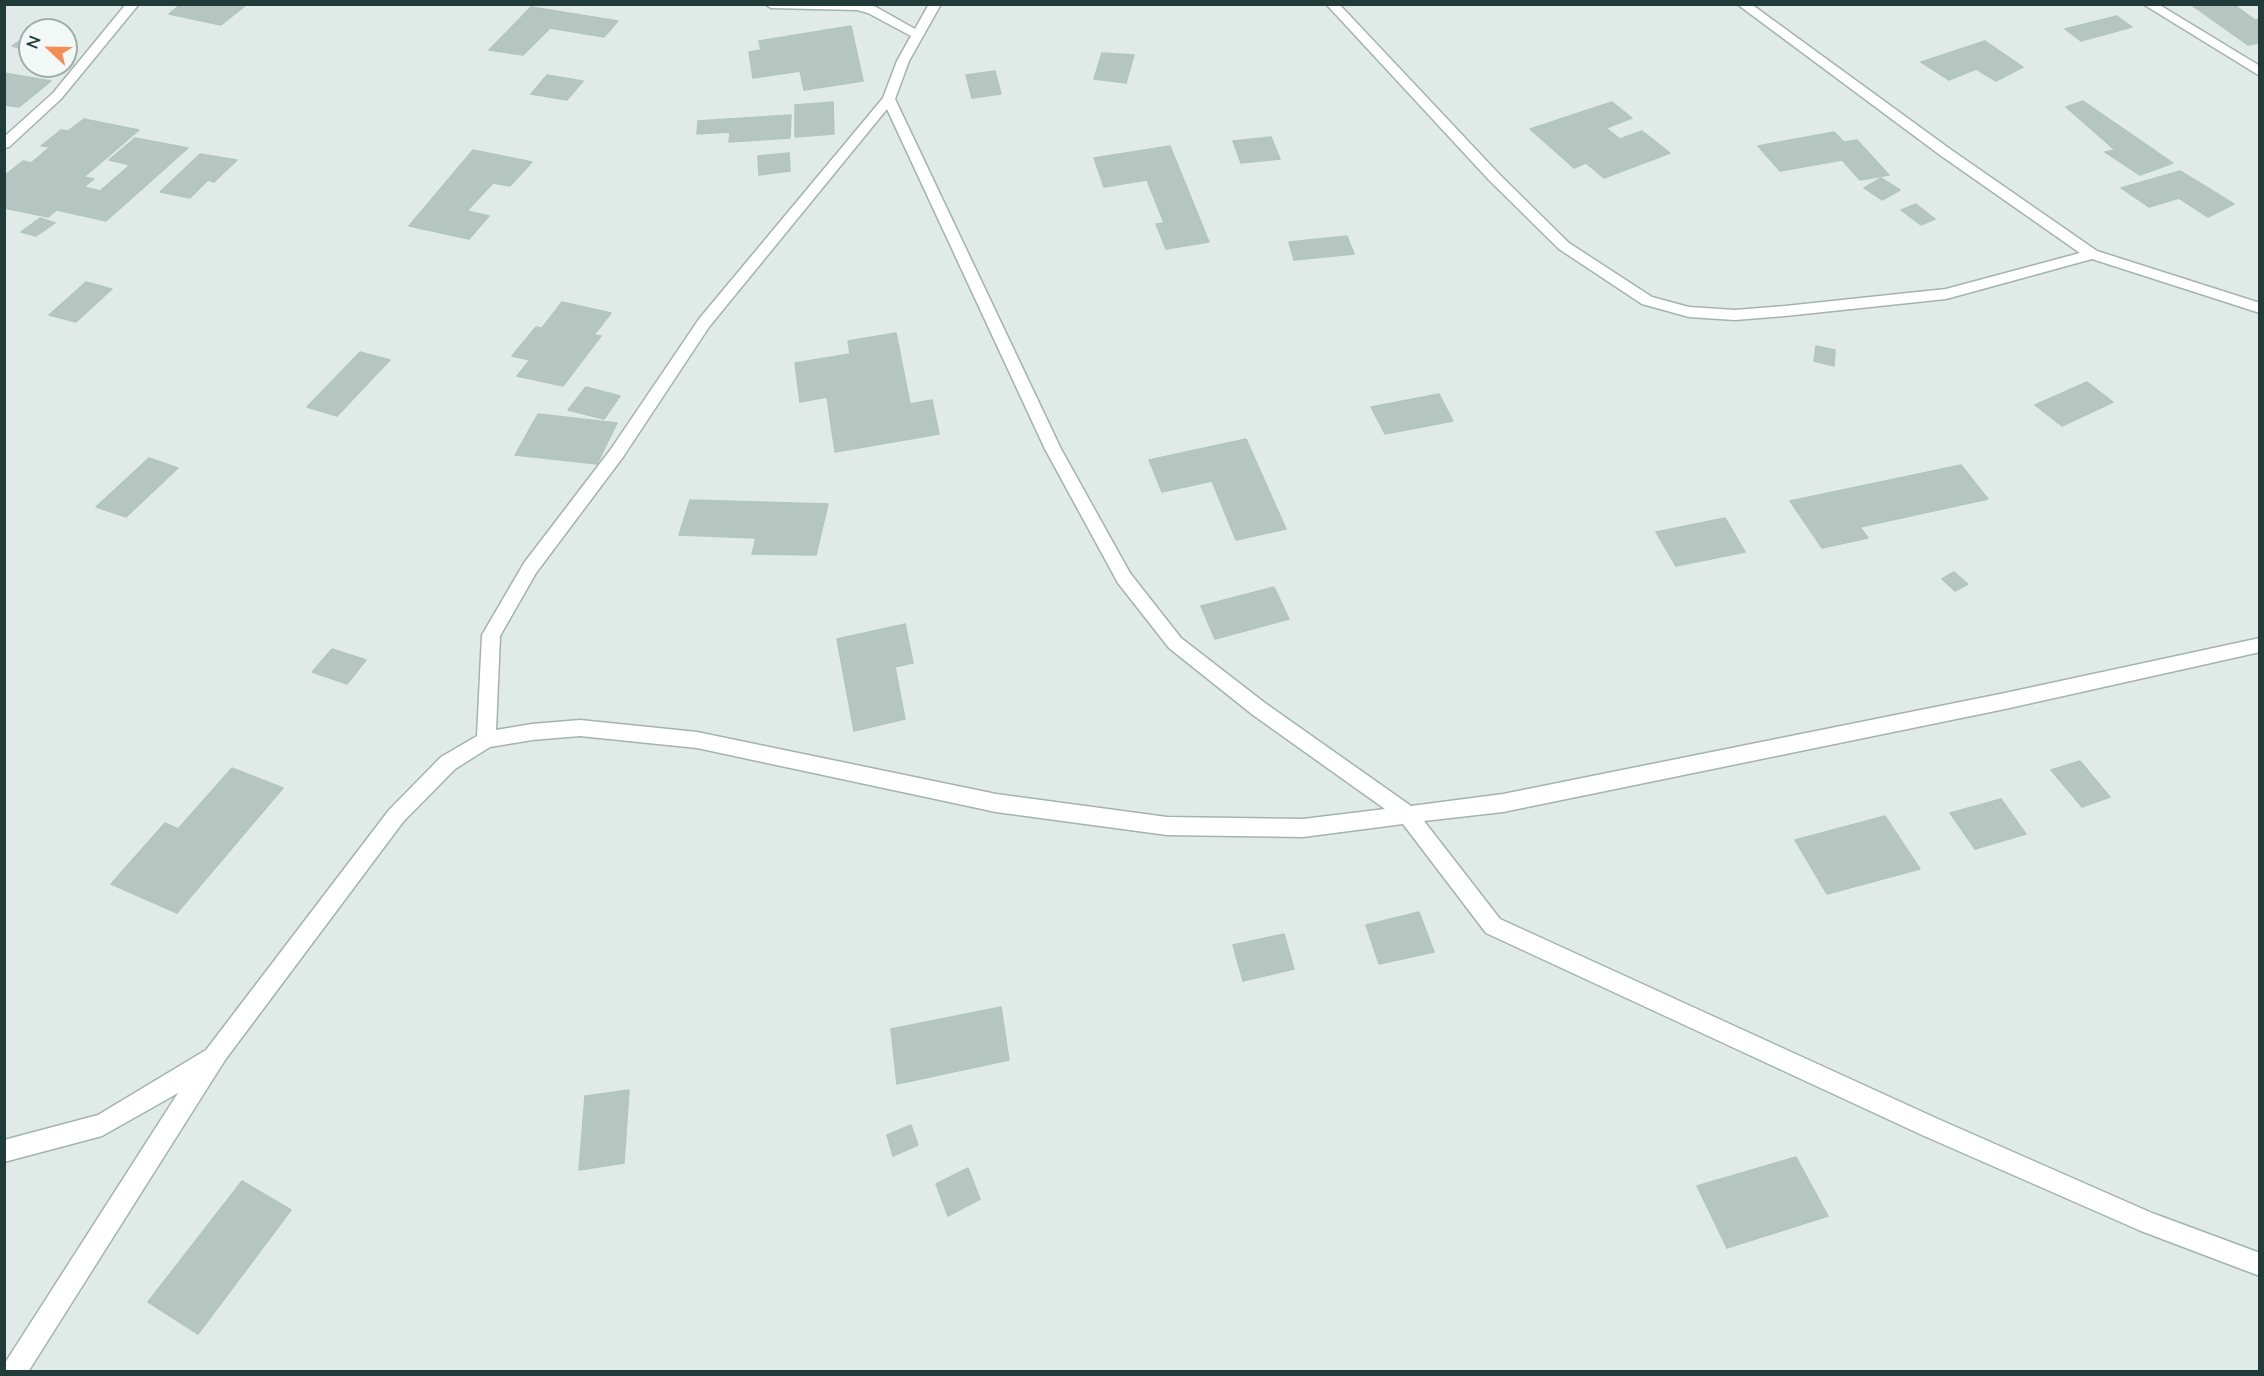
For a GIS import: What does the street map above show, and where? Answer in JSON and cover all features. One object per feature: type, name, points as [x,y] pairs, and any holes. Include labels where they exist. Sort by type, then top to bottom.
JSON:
[{"type":"street","points":[[4,144],[57,96],[133,4]]},
{"type":"street","points":[[771,4],[857,6],[872,10],[919,36]]},
{"type":"street","points":[[486,740],[491,635],[530,568],[617,453],[704,323],[889,99],[903,61],[935,4]]},
{"type":"street","points":[[1332,4],[1494,177],[1564,246],[1647,301],[1689,312],[1735,315],[1785,312],[1947,294],[2092,254]]},
{"type":"street","points":[[1743,4],[2092,254],[2259,308]]},
{"type":"street","points":[[2149,4],[2259,72]]},
{"type":"street","points":[[889,99],[1053,449],[1124,578],[1175,643],[1259,709],[1408,815],[1493,926],[1930,1127],[2150,1222],[2259,1265]]},
{"type":"street","points":[[14,1371],[217,1052],[396,816],[448,763],[486,740],[532,732],[580,728],[697,740],[996,803],[1167,826],[1303,828],[1526,798],[2017,698],[2259,645]]},
{"type":"street","points":[[4,1150],[102,1125],[180,1080],[217,1052]]},
{"type":"building","points":[[181,4],[246,5],[221,25],[169,14]]},
{"type":"building","points":[[2190,4],[2233,4],[2255,20],[2260,19],[2260,43],[2248,45]]},
{"type":"building","points":[[531,7],[618,21],[604,37],[550,28],[523,55],[489,50]]},
{"type":"building","points":[[2117,16],[2132,27],[2081,41],[2065,29]]},
{"type":"building","points":[[851,26],[863,81],[804,90],[800,71],[753,78],[749,52],[761,50],[759,41]]},
{"type":"building","points":[[1985,41],[2023,67],[1996,81],[1976,69],[1949,80],[1921,62]]},
{"type":"building","points":[[1102,53],[1134,55],[1126,83],[1094,79]]},
{"type":"building","points":[[995,71],[1001,94],[972,98],[966,75]]},
{"type":"building","points":[[4,73],[18,75],[18,78],[51,81],[19,107],[4,105]]},
{"type":"building","points":[[547,75],[583,81],[567,100],[531,94]]},
{"type":"building","points":[[2083,101],[2173,163],[2140,175],[2105,152],[2115,150],[2066,107]]},
{"type":"building","points":[[833,102],[834,134],[795,137],[795,105]]},
{"type":"building","points":[[1612,102],[1632,118],[1606,128],[1620,139],[1642,131],[1670,153],[1604,178],[1586,163],[1574,168],[1530,129]]},
{"type":"building","points":[[791,115],[790,138],[729,142],[730,132],[697,134],[698,121]]},
{"type":"building","points":[[84,119],[139,130],[84,177],[94,179],[84,187],[100,191],[130,165],[109,160],[135,138],[188,148],[106,221],[57,210],[48,217],[4,208],[4,176],[23,161],[31,163],[50,147],[41,146],[61,130],[68,131]]},
{"type":"building","points":[[1834,132],[1844,142],[1857,140],[1889,175],[1860,180],[1842,160],[1780,171],[1758,146]]},
{"type":"building","points":[[1271,137],[1280,159],[1241,163],[1233,141]]},
{"type":"building","points":[[1170,146],[1209,242],[1166,249],[1156,224],[1164,223],[1147,180],[1104,187],[1094,158]]},
{"type":"building","points":[[473,150],[532,162],[510,186],[493,183],[467,211],[489,216],[469,239],[409,226]]},
{"type":"building","points":[[789,153],[790,171],[759,175],[758,156]]},
{"type":"building","points":[[200,154],[237,160],[214,182],[208,180],[190,198],[160,192]]},
{"type":"building","points":[[2180,171],[2234,204],[2208,217],[2179,198],[2149,207],[2121,188]]},
{"type":"building","points":[[1881,178],[1900,190],[1882,200],[1864,188]]},
{"type":"building","points":[[1916,204],[1935,219],[1921,225],[1901,210]]},
{"type":"building","points":[[40,218],[55,223],[36,236],[21,232]]},
{"type":"building","points":[[1347,236],[1354,254],[1294,260],[1289,242]]},
{"type":"building","points":[[86,282],[112,289],[76,322],[49,315]]},
{"type":"building","points":[[562,302],[611,313],[594,335],[601,336],[563,386],[517,376],[530,360],[512,356],[536,327],[542,328]]},
{"type":"building","points":[[896,333],[910,404],[932,400],[939,434],[835,452],[827,397],[800,402],[795,363],[850,354],[848,341]]},
{"type":"building","points":[[1816,346],[1835,350],[1834,366],[1814,361]]},
{"type":"building","points":[[360,352],[390,360],[337,416],[307,407]]},
{"type":"building","points":[[2087,382],[2113,402],[2062,426],[2035,405]]},
{"type":"building","points":[[586,387],[620,396],[604,419],[568,410]]},
{"type":"building","points":[[1439,394],[1453,421],[1385,434],[1371,407]]},
{"type":"building","points":[[538,414],[617,423],[597,464],[515,455]]},
{"type":"building","points":[[1246,439],[1286,529],[1236,540],[1212,481],[1162,492],[1149,460]]},
{"type":"building","points":[[149,458],[178,468],[126,517],[96,507]]},
{"type":"building","points":[[1961,465],[1988,499],[1860,527],[1868,538],[1822,548],[1790,501]]},
{"type":"building","points":[[690,500],[828,504],[816,555],[752,554],[756,538],[679,535]]},
{"type":"building","points":[[1725,518],[1745,552],[1676,566],[1656,532]]},
{"type":"building","points":[[1954,572],[1968,584],[1955,591],[1942,579]]},
{"type":"building","points":[[1274,587],[1289,619],[1215,639],[1201,606]]},
{"type":"building","points":[[905,624],[913,663],[895,667],[905,719],[854,731],[837,639]]},
{"type":"building","points":[[332,649],[366,660],[347,684],[312,672]]},
{"type":"building","points":[[2080,761],[2110,797],[2082,807],[2051,770]]},
{"type":"building","points":[[232,768],[283,788],[177,913],[111,884],[165,823],[178,829]]},
{"type":"building","points":[[2001,799],[2026,834],[1975,849],[1950,813]]},
{"type":"building","points":[[1885,816],[1920,869],[1827,894],[1795,840]]},
{"type":"building","points":[[1419,912],[1434,952],[1379,964],[1366,925]]},
{"type":"building","points":[[1284,934],[1294,969],[1243,981],[1233,945]]},
{"type":"building","points":[[1001,1007],[1009,1060],[897,1084],[891,1029]]},
{"type":"building","points":[[629,1090],[624,1163],[579,1170],[585,1096]]},
{"type":"building","points":[[911,1125],[918,1145],[893,1156],[887,1135]]},
{"type":"building","points":[[1796,1157],[1828,1216],[1727,1248],[1697,1186]]},
{"type":"building","points":[[968,1168],[980,1199],[948,1216],[936,1184]]},
{"type":"building","points":[[242,1181],[291,1210],[198,1334],[148,1302]]}]
